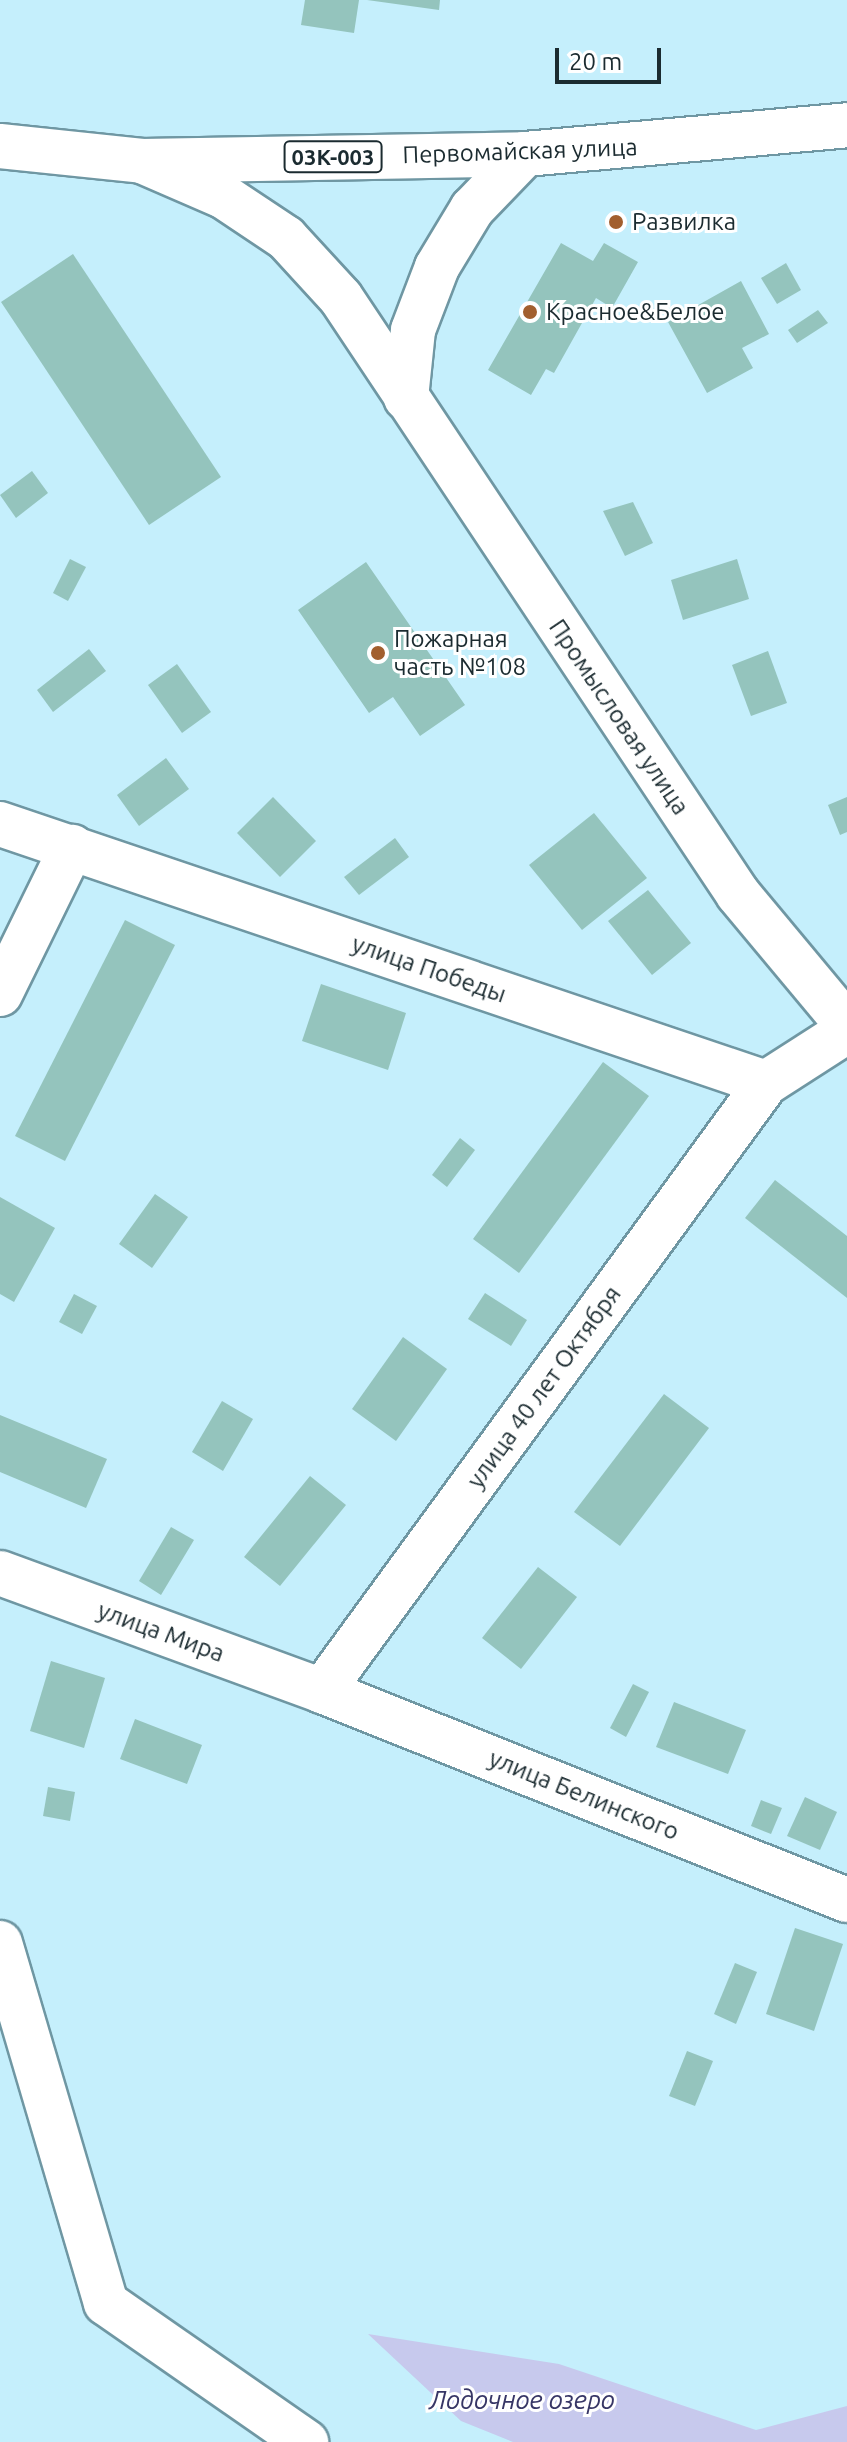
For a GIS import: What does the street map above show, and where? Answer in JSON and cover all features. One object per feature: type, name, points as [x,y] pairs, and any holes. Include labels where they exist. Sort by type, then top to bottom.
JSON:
[{"type":"street","name":"Первомайская улица","points":[[0,146],[142,161],[525,154],[847,125]]},
{"type":"street","points":[[406,398],[413,330],[437,267],[472,209],[525,154]]},
{"type":"street","name":"Промысловая улица","points":[[142,161],[223,196],[286,238],[341,298],[738,894],[847,1028]]},
{"type":"street","name":"улица Победы","points":[[0,824],[766,1083]]},
{"type":"street","points":[[0,994],[72,847]]},
{"type":"street","points":[[766,1083],[847,1028]]},
{"type":"street","name":"улица 40 лет Октября","points":[[322,1691],[766,1083]]},
{"type":"street","name":"улица Мира","points":[[0,1573],[322,1691]]},
{"type":"street","name":"улица Белинского","points":[[322,1691],[847,1900]]},
{"type":"street","points":[[0,1943],[106,2303],[306,2442]]},
{"type":"water","name":"Лодочное озеро","points":[[368,2334],[559,2364],[756,2430],[847,2406],[847,2442],[513,2442],[461,2421]]},
{"type":"building","points":[[305,0],[359,0],[354,33],[301,25]]},
{"type":"building","points":[[367,0],[440,0],[439,10]]},
{"type":"building","points":[[561,243],[593,261],[604,243],[638,262],[612,308],[596,298],[554,373],[546,369],[531,395],[488,370]]},
{"type":"building","points":[[73,254],[221,477],[149,525],[1,302]]},
{"type":"building","points":[[786,263],[801,290],[777,304],[761,278]]},
{"type":"building","points":[[741,281],[769,334],[742,348],[753,368],[707,393],[668,322]]},
{"type":"building","points":[[818,310],[828,323],[797,343],[788,330]]},
{"type":"building","points":[[32,471],[48,493],[16,518],[0,495]]},
{"type":"building","points":[[633,502],[653,543],[625,556],[603,511]]},
{"type":"building","points":[[70,559],[86,567],[68,601],[53,593]]},
{"type":"building","points":[[737,559],[749,599],[683,620],[671,580]]},
{"type":"building","name":"Пожарная часть №108","points":[[366,562],[465,705],[420,736],[393,697],[369,713],[298,610]]},
{"type":"building","points":[[89,649],[106,671],[53,712],[37,690]]},
{"type":"building","points":[[768,651],[787,703],[751,716],[732,665]]},
{"type":"building","points":[[177,664],[211,712],[182,733],[148,685]]},
{"type":"building","points":[[166,758],[189,789],[139,826],[117,795]]},
{"type":"building","points":[[273,797],[316,841],[280,877],[237,833]]},
{"type":"building","points":[[847,797],[847,832],[840,835],[828,805]]},
{"type":"building","points":[[594,813],[647,878],[582,930],[529,865]]},
{"type":"building","points":[[395,838],[409,857],[359,895],[344,877]]},
{"type":"building","points":[[648,890],[691,943],[652,975],[608,921]]},
{"type":"building","points":[[125,920],[175,945],[65,1161],[15,1136]]},
{"type":"building","points":[[321,984],[406,1013],[388,1070],[302,1041]]},
{"type":"building","points":[[603,1062],[649,1096],[519,1273],[473,1239]]},
{"type":"building","points":[[460,1138],[475,1150],[447,1187],[432,1175]]},
{"type":"building","points":[[775,1180],[847,1236],[847,1298],[745,1218]]},
{"type":"building","points":[[155,1194],[188,1217],[152,1268],[119,1244]]},
{"type":"building","points":[[0,1197],[55,1228],[14,1302],[0,1294]]},
{"type":"building","points":[[485,1293],[527,1320],[511,1346],[468,1319]]},
{"type":"building","points":[[74,1294],[97,1306],[82,1334],[59,1322]]},
{"type":"building","points":[[403,1337],[447,1369],[396,1441],[352,1409]]},
{"type":"building","points":[[664,1394],[709,1428],[620,1546],[574,1512]]},
{"type":"building","points":[[222,1401],[253,1419],[223,1471],[192,1452]]},
{"type":"building","points":[[0,1415],[107,1459],[86,1508],[0,1472]]},
{"type":"building","points":[[310,1476],[346,1505],[280,1586],[244,1557]]},
{"type":"building","points":[[171,1527],[194,1540],[161,1595],[139,1581]]},
{"type":"building","points":[[538,1567],[577,1597],[521,1669],[482,1638]]},
{"type":"building","points":[[51,1661],[105,1678],[84,1748],[30,1731]]},
{"type":"building","points":[[633,1684],[649,1692],[626,1737],[610,1728]]},
{"type":"building","points":[[674,1702],[746,1730],[728,1774],[656,1747]]},
{"type":"building","points":[[135,1719],[202,1745],[187,1784],[120,1759]]},
{"type":"building","points":[[48,1787],[75,1792],[70,1821],[43,1816]]},
{"type":"building","points":[[805,1797],[837,1812],[820,1850],[787,1836]]},
{"type":"building","points":[[761,1800],[782,1808],[771,1834],[751,1826]]},
{"type":"building","points":[[795,1928],[843,1944],[814,2031],[766,2014]]},
{"type":"building","points":[[735,1963],[757,1972],[736,2024],[714,2014]]},
{"type":"building","points":[[687,2051],[713,2061],[695,2106],[669,2096]]},
{"type":"place","name":"Развилка","points":[[616,222]]},
{"type":"place","name":"Красное&Белое","points":[[530,312]]},
{"type":"place","name":"Пожарная часть №108","points":[[378,653]]}]
